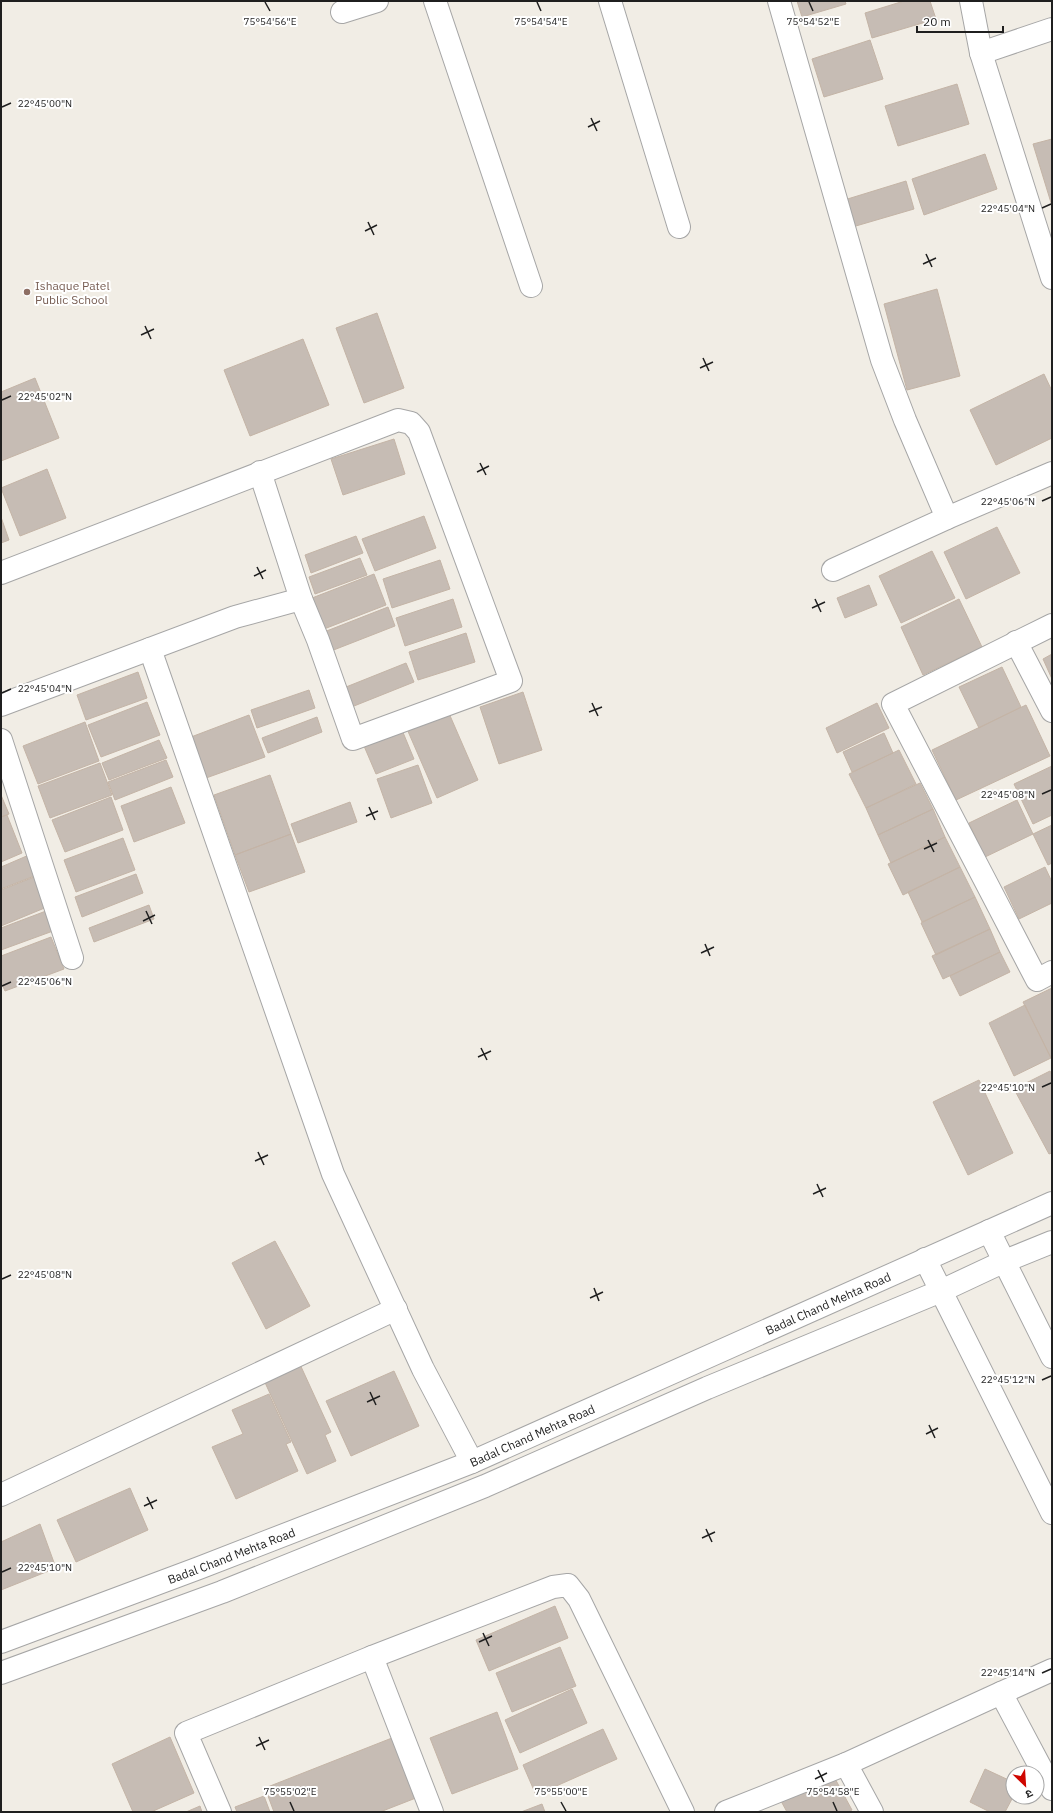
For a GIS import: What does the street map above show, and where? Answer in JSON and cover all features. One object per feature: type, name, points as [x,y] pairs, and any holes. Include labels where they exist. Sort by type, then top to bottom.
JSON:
[{"type":"street","points":[[342,12],[377,1]]},
{"type":"street","points":[[435,1],[531,286]]},
{"type":"street","points":[[610,1],[679,227]]},
{"type":"street","points":[[779,1],[882,360],[905,420],[947,518]]},
{"type":"street","points":[[970,1],[981,53],[1046,237],[1052,278]]},
{"type":"street","points":[[981,53],[1052,29]]},
{"type":"street","points":[[1,573],[260,472],[398,420],[411,423],[419,432],[512,681],[353,739],[318,640],[301,599],[260,472]]},
{"type":"street","points":[[833,570],[947,518],[1052,473]]},
{"type":"street","points":[[1,705],[235,617],[301,599]]},
{"type":"street","points":[[1052,625],[893,704],[1037,980],[1052,972]]},
{"type":"street","points":[[1016,642],[1052,711]]},
{"type":"street","points":[[150,649],[333,1174],[423,1369],[472,1462]]},
{"type":"street","points":[[1,740],[72,958]]},
{"type":"street","name":"Badal Chand Mehta Road","points":[[1,1642],[199,1568],[472,1462],[1052,1203]]},
{"type":"street","points":[[989,1231],[1052,1357]]},
{"type":"street","points":[[1,1673],[222,1592],[485,1486],[707,1388],[941,1291],[1052,1242]]},
{"type":"street","points":[[925,1259],[1052,1513]]},
{"type":"street","points":[[1,1495],[396,1309]]},
{"type":"street","points":[[220,1812],[186,1733],[372,1657],[553,1587],[568,1585],[579,1599],[683,1812]]},
{"type":"street","points":[[372,1657],[432,1812]]},
{"type":"street","points":[[726,1812],[846,1764],[1052,1670]]},
{"type":"street","points":[[1001,1693],[1052,1789]]},
{"type":"street","points":[[846,1764],[872,1812]]},
{"type":"building","points":[[797,1],[845,1],[846,4],[802,17]]},
{"type":"building","points":[[904,1],[930,1],[936,19],[872,38],[865,13]]},
{"type":"building","points":[[870,40],[883,79],[824,97],[812,59]]},
{"type":"building","points":[[957,84],[969,124],[898,146],[885,106]]},
{"type":"building","points":[[1052,139],[1052,206],[1033,144]]},
{"type":"building","points":[[985,154],[997,189],[924,215],[912,179]]},
{"type":"building","points":[[906,181],[914,209],[849,228],[841,201]]},
{"type":"building","points":[[937,289],[960,376],[907,390],[884,304]]},
{"type":"building","points":[[377,313],[404,388],[364,403],[336,328]]},
{"type":"building","points":[[303,339],[329,405],[250,436],[224,370]]},
{"type":"building","points":[[1044,374],[1052,391],[1052,438],[996,465],[970,410]]},
{"type":"building","points":[[35,378],[59,438],[1,461],[1,400],[3,400],[1,392]]},
{"type":"building","points":[[394,439],[405,474],[343,495],[331,459]]},
{"type":"building","points":[[47,469],[66,518],[20,536],[1,488]]},
{"type":"building","points":[[424,516],[436,548],[375,571],[362,539]]},
{"type":"building","points":[[1,517],[9,540],[1,543]]},
{"type":"building","points":[[997,527],[1020,573],[966,599],[944,552]]},
{"type":"building","points":[[356,536],[363,553],[311,573],[305,555]]},
{"type":"building","points":[[932,551],[955,598],[901,623],[879,576]]},
{"type":"building","points":[[360,558],[367,575],[315,594],[309,577]]},
{"type":"building","points":[[440,560],[450,589],[392,608],[383,579]]},
{"type":"building","points":[[374,574],[386,605],[324,629],[312,598]]},
{"type":"building","points":[[869,585],[877,605],[845,618],[837,598]]},
{"type":"building","points":[[453,599],[462,627],[405,646],[396,618]]},
{"type":"building","points":[[959,599],[982,647],[923,675],[901,627]]},
{"type":"building","points":[[388,607],[395,626],[331,651],[324,632]]},
{"type":"building","points":[[466,633],[475,662],[418,680],[409,652]]},
{"type":"building","points":[[1052,654],[1052,679],[1043,659]]},
{"type":"building","points":[[406,663],[414,682],[349,708],[341,689]]},
{"type":"building","points":[[1002,667],[1021,707],[979,728],[959,687]]},
{"type":"building","points":[[138,672],[147,698],[86,720],[77,695]]},
{"type":"building","points":[[309,690],[315,708],[257,728],[251,710]]},
{"type":"building","points":[[523,692],[542,750],[499,764],[480,707]]},
{"type":"building","points":[[147,702],[160,735],[101,757],[88,725]]},
{"type":"building","points":[[877,703],[889,728],[837,753],[826,728]]},
{"type":"building","points":[[1026,705],[1050,756],[956,800],[932,750]]},
{"type":"building","points":[[448,711],[478,780],[437,798],[407,729]]},
{"type":"building","points":[[249,715],[265,757],[206,778],[191,737]]},
{"type":"building","points":[[317,717],[322,732],[268,753],[262,738]]},
{"type":"building","points":[[85,722],[99,761],[38,784],[23,746]]},
{"type":"building","points":[[402,730],[414,759],[376,774],[364,746]]},
{"type":"building","points":[[884,733],[893,753],[852,772],[843,752]]},
{"type":"building","points":[[159,740],[167,758],[109,780],[102,763]]},
{"type":"building","points":[[899,750],[916,784],[866,808],[849,774]]},
{"type":"building","points":[[166,760],[173,777],[115,800],[108,782]]},
{"type":"building","points":[[100,763],[112,795],[50,818],[38,786]]},
{"type":"building","points":[[418,765],[432,803],[391,818],[377,779]]},
{"type":"building","points":[[1052,766],[1052,815],[1033,824],[1014,784]]},
{"type":"building","points":[[270,775],[291,834],[235,855],[214,795]]},
{"type":"building","points":[[920,783],[933,809],[878,835],[866,808]]},
{"type":"building","points":[[171,787],[185,823],[134,842],[121,806]]},
{"type":"building","points":[[1,795],[9,814],[1,817]]},
{"type":"building","points":[[111,797],[123,830],[65,852],[52,820]]},
{"type":"building","points":[[1017,800],[1033,834],[985,857],[969,823]]},
{"type":"building","points":[[350,802],[357,822],[298,843],[291,824]]},
{"type":"building","points":[[933,809],[945,837],[891,863],[878,835]]},
{"type":"building","points":[[7,815],[22,853],[1,862],[1,817]]},
{"type":"building","points":[[1052,825],[1052,863],[1048,865],[1033,834]]},
{"type":"building","points":[[291,834],[305,872],[249,892],[235,855]]},
{"type":"building","points":[[945,837],[960,867],[903,895],[888,864]]},
{"type":"building","points":[[123,838],[135,870],[76,892],[64,860]]},
{"type":"building","points":[[29,855],[37,875],[1,889],[1,867]]},
{"type":"building","points":[[960,867],[975,897],[922,922],[908,892]]},
{"type":"building","points":[[1045,867],[1052,882],[1052,903],[1019,919],[1004,887]]},
{"type":"building","points":[[136,874],[143,893],[82,917],[75,897]]},
{"type":"building","points":[[34,877],[47,907],[1,926],[1,890]]},
{"type":"building","points":[[975,897],[990,929],[936,955],[921,923]]},
{"type":"building","points":[[149,905],[154,919],[94,942],[89,928]]},
{"type":"building","points":[[46,911],[53,931],[1,950],[1,928]]},
{"type":"building","points":[[990,929],[1000,952],[943,979],[932,956]]},
{"type":"building","points":[[51,937],[64,969],[5,991],[1,982],[1,956]]},
{"type":"building","points":[[1000,952],[1010,972],[960,996],[950,976]]},
{"type":"building","points":[[1052,988],[1052,1058],[1051,1058],[1023,1002]]},
{"type":"building","points":[[1025,1005],[1051,1058],[1014,1076],[989,1023]]},
{"type":"building","points":[[1050,1071],[1052,1075],[1052,1153],[1049,1154],[1014,1089]]},
{"type":"building","points":[[979,1080],[1013,1153],[968,1175],[933,1102]]},
{"type":"building","points":[[275,1241],[310,1306],[266,1329],[232,1263]]},
{"type":"building","points":[[298,1360],[331,1432],[325,1435],[336,1461],[307,1474],[262,1376]]},
{"type":"building","points":[[394,1371],[419,1426],[351,1456],[326,1401]]},
{"type":"building","points":[[269,1394],[291,1442],[286,1444],[298,1471],[236,1499],[212,1447],[243,1434],[232,1410]]},
{"type":"building","points":[[130,1488],[148,1530],[76,1562],[57,1520]]},
{"type":"building","points":[[40,1524],[56,1568],[1,1590],[1,1542]]},
{"type":"building","points":[[555,1606],[568,1638],[489,1671],[476,1640]]},
{"type":"building","points":[[560,1647],[576,1686],[512,1712],[496,1673]]},
{"type":"building","points":[[572,1689],[587,1723],[520,1753],[505,1720]]},
{"type":"building","points":[[497,1712],[518,1769],[452,1794],[430,1738]]},
{"type":"building","points":[[603,1729],[617,1759],[536,1795],[523,1765]]},
{"type":"building","points":[[397,1736],[421,1796],[380,1812],[274,1812],[265,1788]]},
{"type":"building","points":[[170,1737],[194,1793],[151,1812],[133,1812],[112,1764]]},
{"type":"building","points":[[985,1769],[1005,1778],[1005,1805],[1009,1805],[1005,1812],[990,1812],[970,1802]]},
{"type":"building","points":[[832,1773],[852,1810],[848,1812],[787,1812],[781,1801]]},
{"type":"building","points":[[264,1796],[270,1812],[237,1812],[235,1807]]},
{"type":"building","points":[[542,1804],[545,1812],[521,1812]]},
{"type":"building","points":[[200,1806],[202,1812],[186,1812]]},
{"type":"place","name":"Ishaque Patel Public School","points":[[27,292]]}]
